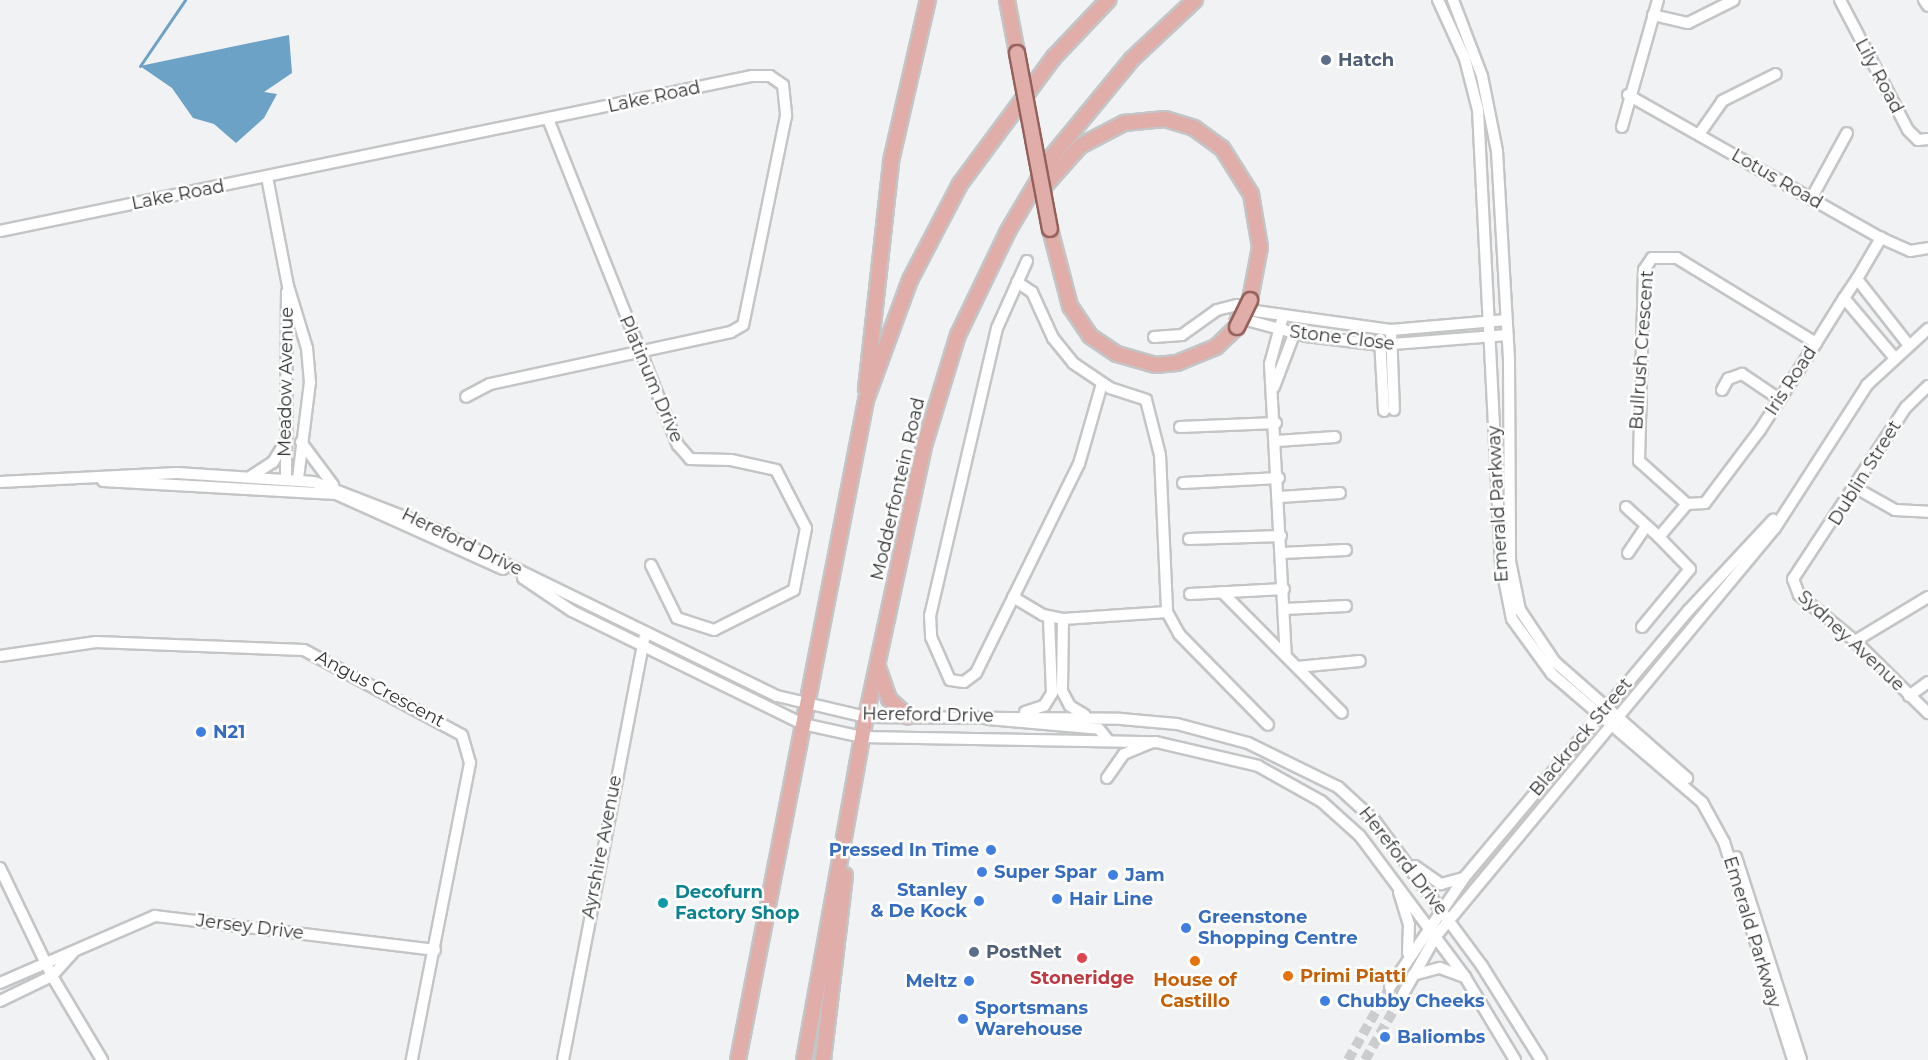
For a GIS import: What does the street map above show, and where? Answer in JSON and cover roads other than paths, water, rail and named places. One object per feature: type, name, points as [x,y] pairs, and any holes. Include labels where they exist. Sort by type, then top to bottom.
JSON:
[{"type":"main road","points":[[738,1060],[866,400],[891,161],[928,0]]},
{"type":"main road","points":[[1007,0],[1017,53],[1050,229],[1070,306],[1090,336],[1117,354],[1155,365],[1177,363],[1216,347],[1233,321],[1248,309],[1260,247],[1251,194],[1222,148],[1180,122],[1148,118],[1087,142],[1008,231]]},
{"type":"main road","points":[[866,400],[910,280],[960,184],[1054,57],[1108,0]]},
{"type":"main road","name":"Modderfontein Road","points":[[804,1060],[866,717],[939,389],[1008,231],[1053,155],[1094,102],[1195,0]]},
{"type":"main road","points":[[877,665],[889,699],[908,717]]},
{"type":"main road","points":[[824,1060],[843,908],[844,840]]},
{"type":"street","name":"Emerald Parkway","points":[[1438,0],[1465,58],[1478,110],[1503,593],[1536,658],[1685,775],[1726,832],[1801,1060]]},
{"type":"street","name":"Emerald Parkway","points":[[1452,0],[1492,120],[1508,335],[1513,588],[1523,619],[1541,647],[1603,711]]},
{"type":"street","points":[[1622,127],[1628,95],[1658,0]]},
{"type":"street","points":[[1653,15],[1688,23],[1734,0]]},
{"type":"street","name":"Lily Road","points":[[1840,0],[1908,130],[1918,140],[1928,139]]},
{"type":"street","points":[[1924,0],[1928,6]]},
{"type":"street","points":[[1700,134],[1722,101],[1776,74]]},
{"type":"street","name":"Lake Road","points":[[0,231],[762,75],[787,92],[746,319],[731,333],[490,384],[466,398]]},
{"type":"street","name":"Lotus Road","points":[[1628,95],[1881,238],[1910,251],[1928,248]]},
{"type":"street","name":"Platinum Drive","points":[[548,119],[639,353],[682,452],[690,459],[776,470],[807,534],[794,590],[714,630],[677,618],[651,565]]},
{"type":"street","points":[[1811,199],[1847,133]]},
{"type":"street","name":"Meadow Avenue","points":[[267,177],[288,286],[307,348],[310,381],[299,458],[292,482]]},
{"type":"street","name":"Iris Road","points":[[1687,504],[1699,506],[1718,489],[1816,343],[1881,238]]},
{"type":"street","name":"Bullrush Crescent","points":[[1687,504],[1645,468],[1636,452],[1646,263],[1660,254],[1677,258],[1816,343]]},
{"type":"street","points":[[1027,261],[997,328],[930,615],[931,637],[950,680],[964,682],[976,673],[1084,452],[1102,384]]},
{"type":"street","points":[[1857,279],[1908,344]]},
{"type":"street","points":[[1017,282],[1032,292],[1059,347],[1102,384],[1144,397],[1155,431],[1167,612],[1179,634],[1268,725]]},
{"type":"street","name":"Meadow Avenue","points":[[288,286],[284,441],[292,482]]},
{"type":"street","points":[[1844,298],[1893,356]]},
{"type":"street","name":"Stone Close","points":[[1248,309],[1298,320],[1391,330],[1507,320]]},
{"type":"street","name":"Stone Close","points":[[1248,309],[1277,329],[1294,334],[1386,345],[1508,335]]},
{"type":"street","points":[[1154,337],[1182,335],[1216,310],[1248,309]]},
{"type":"street","points":[[1216,310],[1233,321]]},
{"type":"street","points":[[1283,316],[1270,354],[1279,478],[1286,656]]},
{"type":"street","points":[[1274,388],[1298,320]]},
{"type":"street","points":[[1379,329],[1386,345],[1389,411]]},
{"type":"street","name":"Blackrock Street","points":[[1403,994],[1436,936],[1613,719],[1755,554],[1791,503],[1856,400],[1893,356],[1928,329]]},
{"type":"street","points":[[1386,345],[1391,330]]},
{"type":"street","points":[[1722,390],[1737,373],[1779,399]]},
{"type":"street","name":"Dublin Street","points":[[1804,562],[1856,488],[1906,407],[1928,386]]},
{"type":"street","points":[[1180,427],[1276,423]]},
{"type":"street","points":[[1277,441],[1335,437]]},
{"type":"street","points":[[247,478],[273,462],[284,441]]},
{"type":"street","points":[[301,442],[334,486]]},
{"type":"street","name":"Hereford Drive","points":[[0,482],[177,473],[334,486],[468,544],[803,724],[862,737],[1107,739],[1156,742],[1231,757],[1290,782],[1344,819],[1386,866],[1436,936],[1465,977],[1515,1060]]},
{"type":"street","name":"Hereford Drive","points":[[70,478],[292,482],[356,502],[523,578],[572,611],[741,681],[807,704],[866,717],[1012,715],[1090,717],[1177,724],[1248,743],[1338,787],[1388,838],[1449,920],[1541,1060]]},
{"type":"street","points":[[1184,483],[1279,478]]},
{"type":"street","points":[[1856,488],[1895,510],[1928,512]]},
{"type":"street","points":[[1280,497],[1340,493]]},
{"type":"street","name":"Blackrock Street","points":[[1390,987],[1428,925],[1464,878],[1603,711],[1791,503]]},
{"type":"street","points":[[1659,537],[1687,504]]},
{"type":"street","points":[[1626,507],[1690,569],[1642,627]]},
{"type":"street","points":[[1628,553],[1646,526]]},
{"type":"street","points":[[1189,539],[1281,536]]},
{"type":"street","points":[[1282,553],[1346,550]]},
{"type":"street","name":"Sydney Avenue","points":[[1804,562],[1793,579],[1799,595],[1856,641],[1928,713]]},
{"type":"street","points":[[1190,594],[1284,589]]},
{"type":"street","points":[[1222,592],[1342,713]]},
{"type":"street","points":[[1013,597],[1049,617],[1063,619],[1167,612]]},
{"type":"street","points":[[1856,641],[1928,597]]},
{"type":"street","points":[[1284,609],[1346,606]]},
{"type":"street","points":[[1012,715],[1044,706],[1052,693],[1049,617]]},
{"type":"street","points":[[1063,619],[1064,696],[1077,712],[1090,717]]},
{"type":"street","name":"Ayrshire Avenue","points":[[563,1060],[644,639]]},
{"type":"street","name":"Angus Crescent","points":[[0,656],[96,642],[304,650],[454,728],[469,747],[470,763],[412,1060]]},
{"type":"street","points":[[1297,667],[1360,662]]},
{"type":"street","points":[[1909,696],[1928,682]]},
{"type":"street","points":[[979,716],[1018,725],[1099,729],[1107,739]]},
{"type":"street","name":"Emerald Parkway","points":[[1613,719],[1696,795],[1717,826],[1793,1060]]},
{"type":"street","points":[[1107,778],[1124,754],[1156,742]]},
{"type":"street","points":[[1388,838],[1434,882],[1464,878]]},
{"type":"street","points":[[1386,866],[1408,916],[1407,956]]},
{"type":"street","points":[[0,868],[52,976],[102,1060]]},
{"type":"street","name":"Jersey Drive","points":[[0,983],[44,960],[73,953],[155,916],[435,950]]},
{"type":"street","name":"Jersey Drive","points":[[0,1001],[52,976],[73,953]]},
{"type":"street","points":[[1413,975],[1440,968],[1465,977]]},
{"type":"water","points":[[289,35],[292,73],[264,92],[277,94],[264,118],[236,143],[214,124],[193,118],[172,88],[140,66]]},
{"type":"waterway","points":[[140,66],[185,0]]},
{"type":"tunnel","points":[[1229,315],[1247,320]]},
{"type":"tunnel","points":[[1348,1060],[1390,987]]},
{"type":"tunnel","points":[[1365,1060],[1403,994]]},
{"type":"place","name":"Hatch","points":[[1326,60]]},
{"type":"place","name":"N21","points":[[201,732]]},
{"type":"place","name":"Pressed In Time","points":[[991,850]]},
{"type":"place","name":"Super Spar","points":[[982,872]]},
{"type":"place","name":"Jam","points":[[1113,875]]},
{"type":"place","name":"Hair Line","points":[[1057,899]]},
{"type":"place","name":"Stanley & De Kock","points":[[979,901]]},
{"type":"place","name":"Decofurn Factory Shop","points":[[663,903]]},
{"type":"place","name":"Greenstone Shopping Centre","points":[[1186,928]]},
{"type":"place","name":"PostNet","points":[[974,952]]},
{"type":"place","name":"Stoneridge","points":[[1082,958]]},
{"type":"place","name":"House of Castillo","points":[[1195,961]]},
{"type":"place","name":"Primi Piatti","points":[[1288,976]]},
{"type":"place","name":"Meltz","points":[[969,981]]},
{"type":"place","name":"Chubby Cheeks","points":[[1325,1001]]},
{"type":"place","name":"Sportsmans Warehouse","points":[[963,1019]]},
{"type":"place","name":"Baliombs","points":[[1385,1037]]}]
